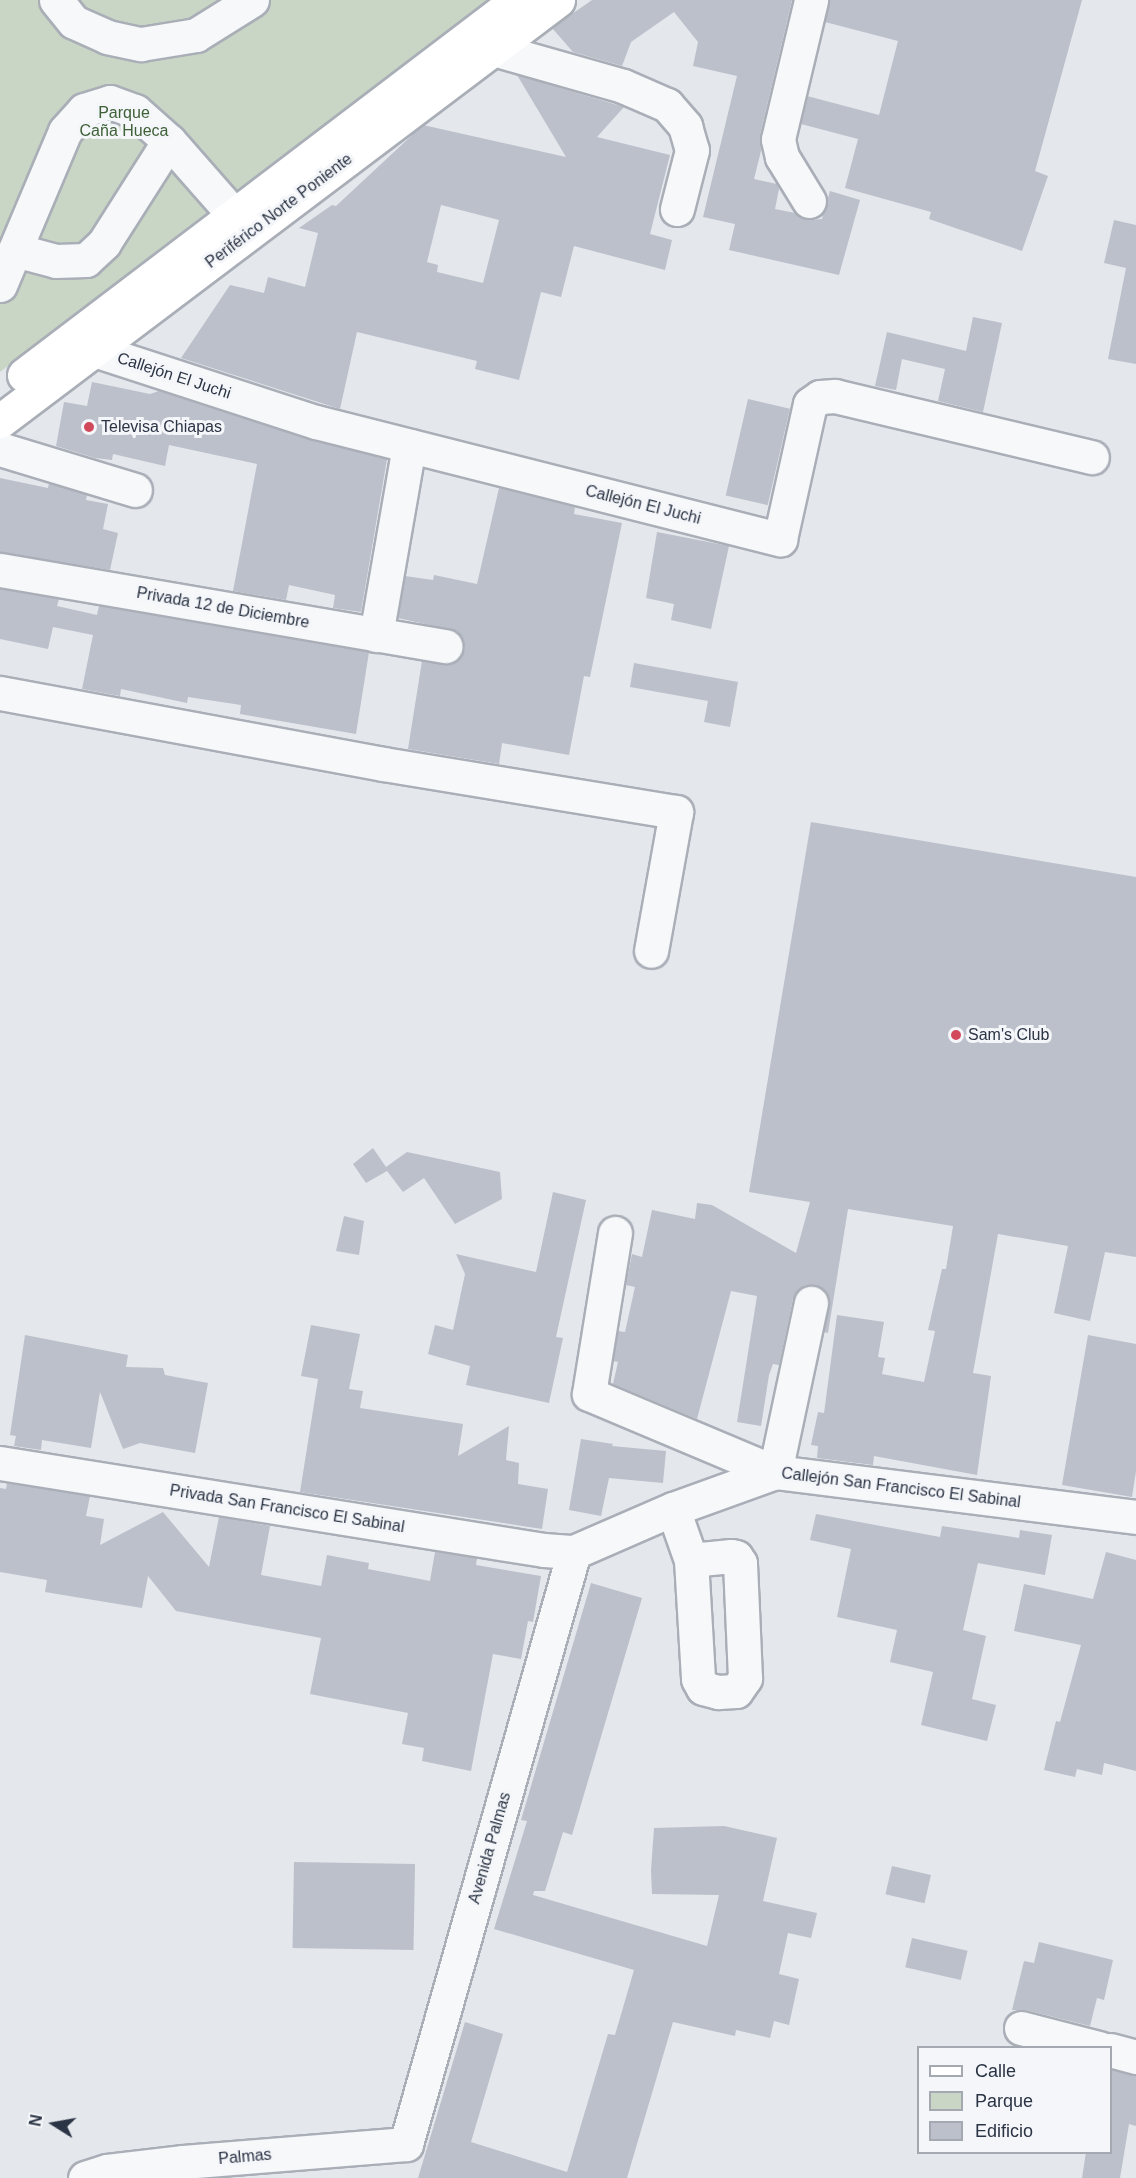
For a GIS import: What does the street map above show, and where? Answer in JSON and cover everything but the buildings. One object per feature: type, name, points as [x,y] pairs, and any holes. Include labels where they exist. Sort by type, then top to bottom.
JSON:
[{"type":"main road","name":"Periférico Norte Poniente","points":[[0,393],[517,0]]},
{"type":"main road","name":"Periférico Norte Poniente","points":[[0,421],[558,0]]},
{"type":"street","points":[[56,0],[74,22],[107,37],[141,44],[196,35],[252,0]]},
{"type":"street","points":[[809,201],[782,157],[778,139],[811,0]]},
{"type":"street","points":[[493,49],[623,86],[667,105],[685,126],[692,150],[677,208]]},
{"type":"street","points":[[0,285],[65,130],[84,110],[110,102],[135,111],[170,141],[234,215]]},
{"type":"street","points":[[15,250],[56,261],[86,260],[104,243],[170,141]]},
{"type":"street","name":"Callejón El Juchi","points":[[94,350],[316,422],[780,539],[810,404],[820,397],[835,396],[1092,457]]},
{"type":"street","points":[[376,635],[409,446]]},
{"type":"street","points":[[0,449],[135,490]]},
{"type":"street","name":"Privada 12 de Diciembre","points":[[0,570],[446,646]]},
{"type":"street","points":[[0,693],[383,764],[676,813],[651,951]]},
{"type":"street","points":[[615,1233],[589,1394],[775,1472],[811,1302]]},
{"type":"street","name":"Privada San Francisco El Sabinal","points":[[0,1463],[544,1550],[574,1552]]},
{"type":"street","name":"Callejón San Francisco El Sabinal","points":[[574,1552],[673,1509],[775,1472],[1136,1517]]},
{"type":"street","points":[[673,1509],[691,1560]]},
{"type":"street","name":"Avenida Palmas","points":[[406,2144],[574,1552]]},
{"type":"street","points":[[1021,2028],[1091,2046]]},
{"type":"street","points":[[1112,2051],[1136,2057]]},
{"type":"street","name":"Palmas","points":[[85,2178],[106,2171],[183,2162],[406,2144]]},
{"type":"green space","name":"Parque Caña Hueca","points":[[0,0],[498,0],[207,213],[0,372]]},
{"type":"place","name":"Televisa Chiapas","points":[[89,427]]},
{"type":"place","name":"Sam's Club","points":[[956,1035]]}]
